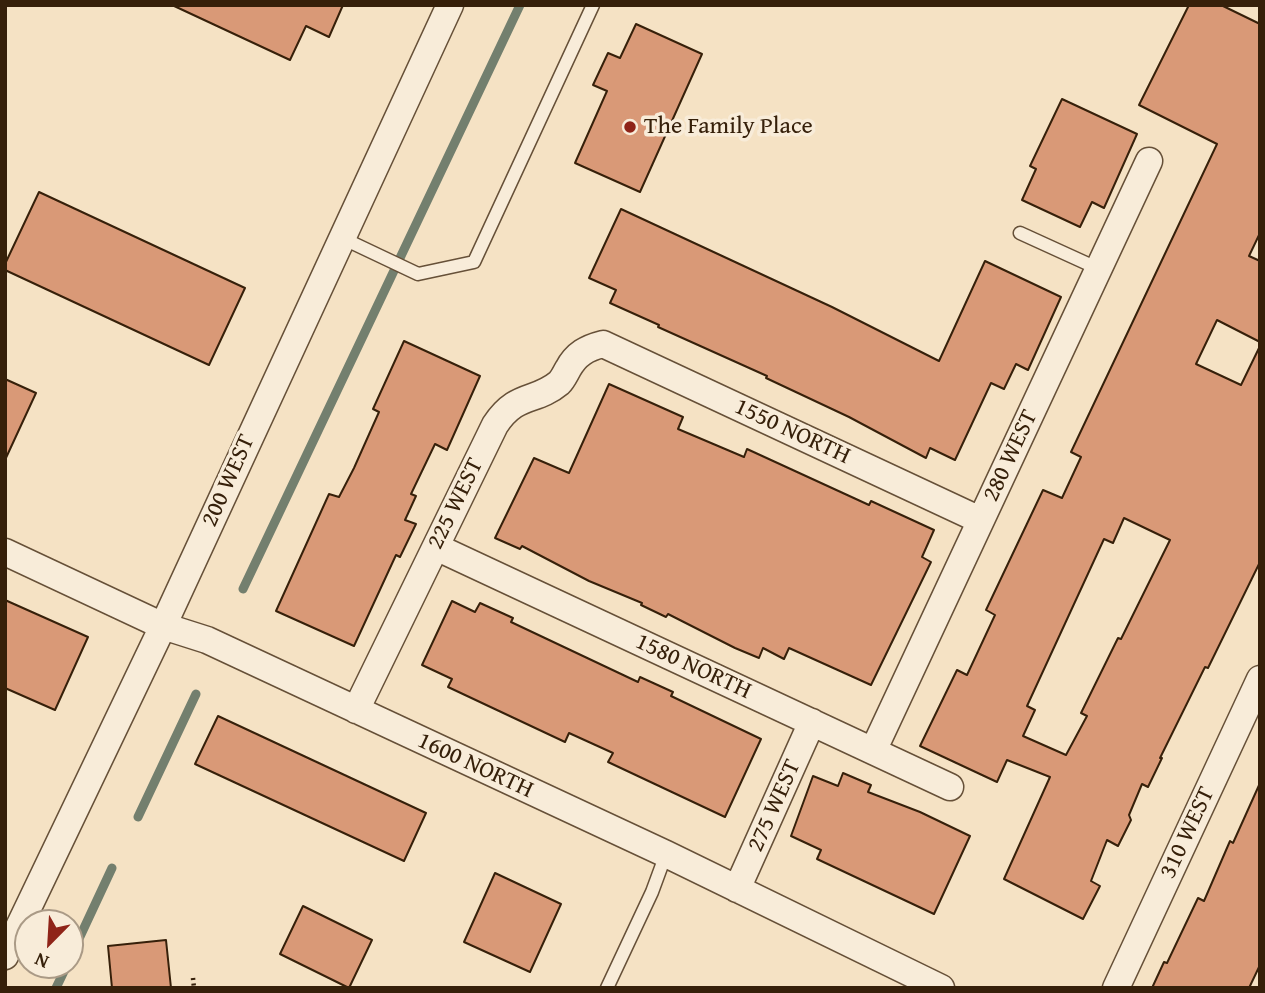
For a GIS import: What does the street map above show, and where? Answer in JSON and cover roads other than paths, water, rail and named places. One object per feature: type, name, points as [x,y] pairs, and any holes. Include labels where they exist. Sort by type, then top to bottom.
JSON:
[{"type":"street","name":"200 WEST","points":[[5,956],[163,626],[450,5]]},
{"type":"street","name":"280 WEST","points":[[873,751],[1149,161]]},
{"type":"street","name":"1550 NORTH","points":[[603,344],[980,520]]},
{"type":"street","name":"225 WEST","points":[[356,710],[495,425],[506,409],[561,381],[570,364],[585,349],[603,344]]},
{"type":"street","name":"1580 NORTH","points":[[436,547],[950,787]]},
{"type":"street","name":"1600 NORTH","points":[[5,552],[163,626],[207,640],[666,854],[941,988]]},
{"type":"street","name":"310 WEST","points":[[1116,988],[1260,679]]},
{"type":"street","name":"275 WEST","points":[[737,889],[812,722]]},
{"type":"lane","points":[[342,238],[418,274],[474,262],[593,5]]},
{"type":"lane","points":[[1020,233],[1099,270]]},
{"type":"lane","points":[[607,988],[652,892],[666,854]]},
{"type":"waterway","points":[[243,589],[520,5]]},
{"type":"waterway","points":[[138,817],[196,694]]},
{"type":"waterway","points":[[84,928],[112,868]]},
{"type":"waterway","points":[[56,988],[60,979]]},
{"type":"place","name":"The Family Place","points":[[630,127]]}]
